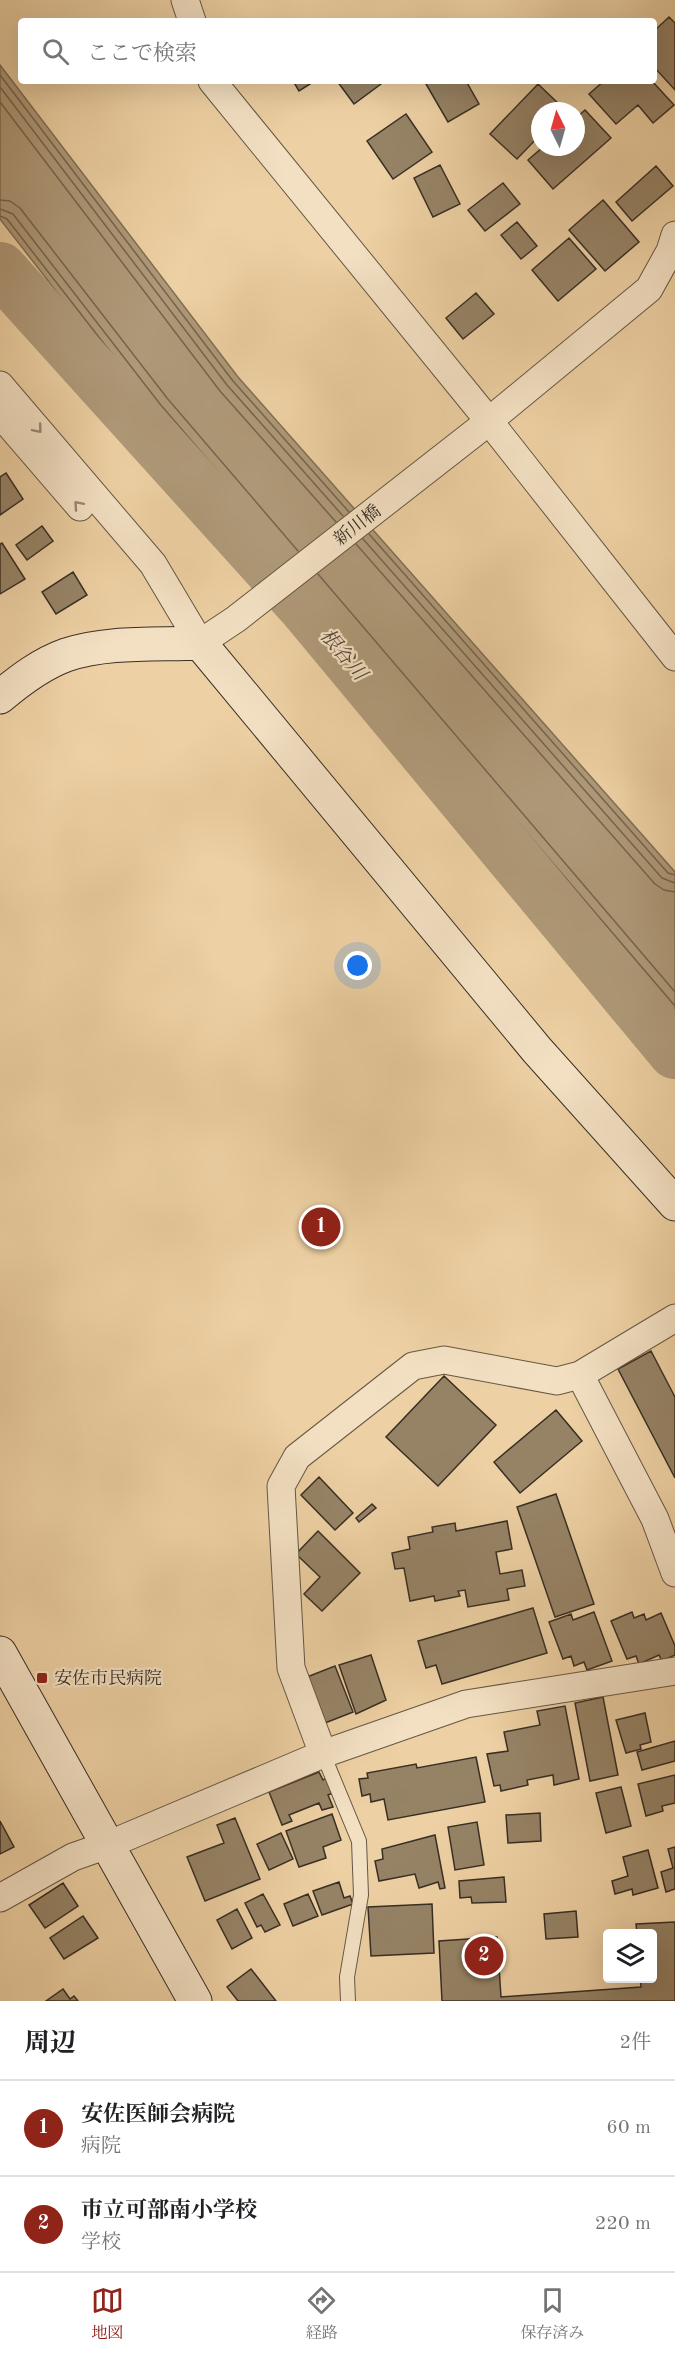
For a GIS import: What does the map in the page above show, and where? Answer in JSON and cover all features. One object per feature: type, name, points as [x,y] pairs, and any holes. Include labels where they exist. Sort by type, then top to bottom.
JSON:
[{"type":"street","points":[[186,0],[191,18]]},
{"type":"street","points":[[214,84],[484,425],[675,657]]},
{"type":"street","name":"新川橋","points":[[200,643],[236,619],[484,425],[649,289],[670,251],[675,235]]},
{"type":"street","points":[[0,384],[153,564],[200,643]]},
{"type":"street","points":[[0,414],[200,643],[537,1050],[675,1203]]},
{"type":"street","points":[[0,697],[27,674],[67,655],[105,648],[200,643]]},
{"type":"street","points":[[323,1754],[291,1668],[281,1486],[297,1457],[412,1366],[444,1360],[556,1381],[580,1375],[675,1318]]},
{"type":"street","points":[[580,1375],[656,1519],[668,1531],[675,1573]]},
{"type":"street","points":[[0,1653],[110,1844],[195,2001]]},
{"type":"street","points":[[0,1898],[73,1857],[110,1844],[323,1754],[466,1704],[675,1671]]},
{"type":"lane","points":[[323,1754],[359,1841],[361,1895],[347,1977],[348,2001]]},
{"type":"water","points":[[0,65],[238,377],[675,872],[675,1027],[150,412],[0,219]]},
{"type":"building","points":[[669,17],[675,23],[675,90],[657,70],[657,28]]},
{"type":"building","points":[[295,84],[310,84],[299,91]]},
{"type":"building","points":[[339,84],[381,84],[354,104]]},
{"type":"building","points":[[426,84],[468,84],[479,104],[448,122]]},
{"type":"building","points":[[538,84],[557,102],[531,102],[531,144],[517,159],[490,134]]},
{"type":"building","points":[[601,84],[655,84],[674,105],[653,123],[638,105],[616,124],[589,94]]},
{"type":"building","points":[[585,110],[611,138],[553,189],[528,160],[533,156],[585,156]]},
{"type":"building","points":[[406,114],[432,152],[393,179],[367,141]]},
{"type":"building","points":[[440,165],[460,204],[433,217],[414,178]]},
{"type":"building","points":[[656,166],[673,186],[632,221],[616,202]]},
{"type":"building","points":[[503,183],[520,204],[485,231],[468,210]]},
{"type":"building","points":[[603,200],[639,242],[605,271],[569,230]]},
{"type":"building","points":[[517,222],[537,246],[521,259],[501,235]]},
{"type":"building","points":[[569,238],[596,269],[558,301],[532,270]]},
{"type":"building","points":[[476,293],[494,314],[463,339],[446,318]]},
{"type":"building","points":[[6,473],[23,499],[0,515],[0,477]]},
{"type":"building","points":[[42,526],[53,541],[27,560],[16,545]]},
{"type":"building","points":[[2,543],[25,579],[0,594],[0,544]]},
{"type":"building","points":[[73,572],[87,595],[56,614],[42,592]]},
{"type":"building","points":[[651,1351],[675,1397],[675,1478],[618,1369]]},
{"type":"building","points":[[444,1376],[496,1425],[438,1486],[386,1437]]},
{"type":"building","points":[[556,1410],[582,1441],[520,1493],[494,1462]]},
{"type":"building","points":[[319,1477],[353,1513],[335,1530],[301,1495]]},
{"type":"building","points":[[556,1494],[594,1604],[555,1617],[517,1507]]},
{"type":"building","points":[[372,1504],[376,1508],[359,1522],[356,1518]]},
{"type":"building","points":[[507,1521],[512,1549],[496,1552],[500,1574],[522,1570],[525,1586],[507,1589],[509,1600],[468,1607],[465,1590],[458,1591],[460,1596],[435,1601],[434,1596],[410,1601],[404,1568],[395,1569],[392,1553],[410,1549],[408,1537],[433,1532],[432,1527],[455,1523],[456,1531]]},
{"type":"building","points":[[318,1531],[360,1573],[322,1611],[304,1594],[320,1577],[296,1554]]},
{"type":"building","points":[[533,1608],[547,1653],[442,1684],[436,1665],[426,1668],[418,1641]]},
{"type":"building","points":[[594,1612],[612,1661],[587,1670],[584,1662],[574,1666],[571,1656],[563,1659],[549,1622],[571,1614],[573,1620]]},
{"type":"building","points":[[632,1612],[634,1618],[644,1614],[646,1620],[661,1613],[675,1646],[675,1655],[662,1661],[659,1655],[639,1664],[636,1656],[627,1659],[611,1621]]},
{"type":"building","points":[[371,1655],[386,1700],[356,1714],[339,1665]]},
{"type":"building","points":[[335,1666],[353,1712],[325,1723],[307,1677]]},
{"type":"building","points":[[603,1697],[618,1775],[590,1781],[575,1703]]},
{"type":"building","points":[[565,1706],[579,1779],[554,1785],[553,1775],[527,1780],[528,1785],[501,1791],[500,1785],[494,1786],[487,1754],[508,1751],[504,1732],[540,1725],[537,1711]]},
{"type":"building","points":[[645,1713],[651,1742],[640,1745],[641,1749],[626,1753],[616,1720]]},
{"type":"building","points":[[675,1741],[675,1761],[642,1770],[637,1752]]},
{"type":"building","points":[[476,1757],[485,1802],[388,1820],[384,1799],[371,1802],[370,1794],[362,1796],[359,1779],[368,1778],[367,1773],[416,1764],[417,1768]]},
{"type":"building","points":[[319,1772],[323,1780],[326,1778],[333,1793],[328,1795],[333,1807],[322,1810],[319,1803],[289,1815],[292,1821],[282,1825],[269,1792]]},
{"type":"building","points":[[675,1775],[675,1803],[662,1806],[663,1811],[646,1816],[638,1784]]},
{"type":"building","points":[[621,1787],[631,1826],[606,1833],[596,1793]]},
{"type":"building","points":[[540,1813],[541,1841],[508,1843],[506,1815]]},
{"type":"building","points":[[332,1814],[341,1840],[323,1847],[326,1858],[299,1867],[286,1831]]},
{"type":"building","points":[[235,1818],[260,1879],[205,1901],[187,1857],[224,1843],[217,1825]]},
{"type":"building","points":[[0,1821],[14,1847],[0,1854]]},
{"type":"building","points":[[477,1822],[484,1865],[455,1870],[448,1827]]},
{"type":"building","points":[[281,1833],[293,1859],[269,1870],[257,1844]]},
{"type":"building","points":[[435,1835],[445,1888],[440,1889],[438,1882],[419,1888],[415,1874],[379,1881],[375,1861],[383,1859],[382,1849]]},
{"type":"building","points":[[675,1847],[675,1889],[666,1892],[661,1872],[673,1868],[668,1849]]},
{"type":"building","points":[[648,1850],[658,1888],[633,1895],[632,1889],[615,1894],[612,1881],[628,1876],[623,1857]]},
{"type":"building","points":[[504,1877],[506,1902],[472,1903],[471,1897],[460,1898],[459,1881]]},
{"type":"building","points":[[339,1882],[344,1898],[350,1896],[353,1904],[322,1915],[313,1891]]},
{"type":"building","points":[[63,1883],[78,1906],[45,1928],[29,1905]]},
{"type":"building","points":[[263,1894],[280,1925],[265,1932],[261,1925],[257,1927],[245,1903]]},
{"type":"building","points":[[308,1894],[318,1916],[293,1926],[284,1904]]},
{"type":"building","points":[[432,1904],[434,1953],[371,1956],[368,1907]]},
{"type":"building","points":[[237,1909],[252,1938],[232,1949],[217,1920]]},
{"type":"building","points":[[576,1911],[578,1937],[546,1939],[544,1914]]},
{"type":"building","points":[[83,1916],[98,1938],[64,1959],[50,1938]]},
{"type":"building","points":[[675,1922],[675,2001],[442,2001],[439,1941],[497,1937],[501,1997],[641,1987],[641,1983],[657,1983],[657,1929],[636,1929],[636,1924]]},
{"type":"building","points":[[251,1969],[276,2001],[238,2001],[227,1987]]},
{"type":"building","points":[[63,1989],[70,1999],[74,1996],[78,2001],[46,2001]]},
{"type":"waterway","name":"根谷川","points":[[0,269],[306,608],[675,1052]]},
{"type":"place","name":"安佐医師会病院","points":[[321,1227]]},
{"type":"place","name":"安佐市民病院","points":[[42,1678]]},
{"type":"place","name":"市立可部南小学校","points":[[484,1956]]}]
